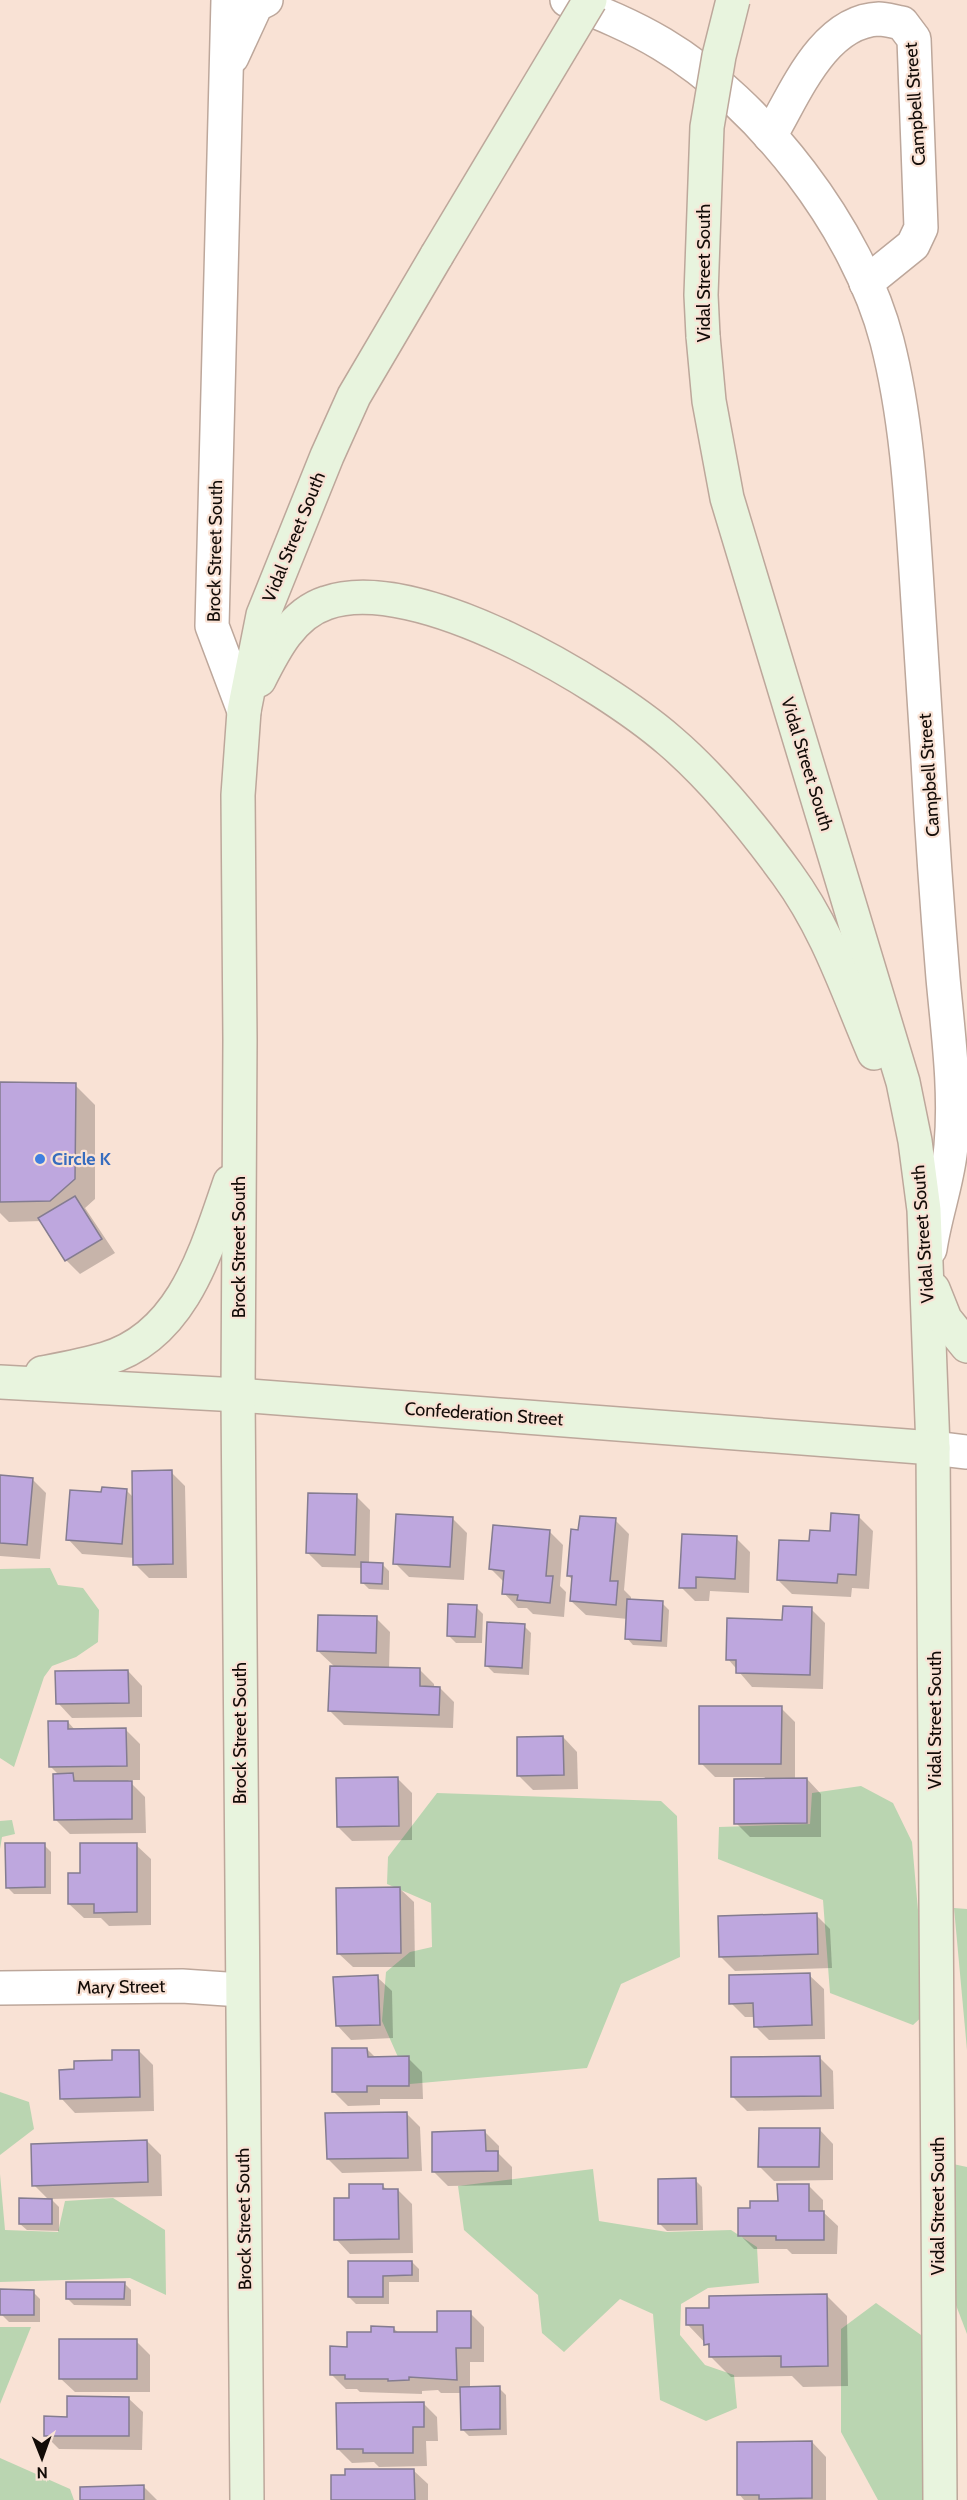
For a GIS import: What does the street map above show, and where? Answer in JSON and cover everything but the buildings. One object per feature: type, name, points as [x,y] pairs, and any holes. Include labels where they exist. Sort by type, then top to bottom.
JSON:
[{"type":"main road","name":"Vidal Street South","points":[[244,711],[263,615],[318,477],[354,396],[590,0]]},
{"type":"main road","name":"Vidal Street South","points":[[733,0],[719,56],[707,128],[701,285],[710,401],[727,498],[903,1082],[915,1142],[924,1210],[933,1448],[940,2500]]},
{"type":"main road","points":[[244,711],[267,664],[299,619],[325,603],[349,598],[388,600],[426,608],[458,619],[506,637],[605,692],[671,741],[731,805],[786,873],[812,911],[832,950],[881,1069],[915,1142]]},
{"type":"main road","name":"Brock Street South","points":[[244,711],[238,795],[238,1395],[241,1990],[247,2500]]},
{"type":"main road","points":[[0,1380],[107,1359],[135,1346],[160,1326],[178,1305],[210,1244],[239,1155]]},
{"type":"main road","points":[[927,1271],[945,1319],[967,1346]]},
{"type":"main road","name":"Confederation Street","points":[[0,1380],[238,1395],[933,1448]]},
{"type":"street","name":"Brock Street South","points":[[228,0],[212,626],[244,711]]},
{"type":"street","points":[[226,73],[256,5],[266,0]]},
{"type":"street","name":"Campbell Street","points":[[567,0],[613,18],[664,45],[720,88],[770,136],[823,203],[844,237],[866,282],[887,339],[901,407],[914,536],[938,920],[952,1078],[951,1144],[947,1175],[932,1238],[927,1271]]},
{"type":"street","name":"Campbell Street","points":[[770,136],[824,46],[851,26],[879,19],[902,23],[914,39],[921,228],[914,245],[866,282]]},
{"type":"street","name":"Confederation Street","points":[[933,1448],[967,1452]]},
{"type":"street","name":"Mary Street","points":[[0,1988],[182,1986],[241,1990]]},
{"type":"green space","points":[[50,1568],[58,1585],[83,1588],[99,1610],[98,1642],[76,1657],[52,1666],[44,1677],[14,1767],[0,1758],[0,1569]]},
{"type":"green space","points":[[861,1786],[893,1803],[912,1842],[927,2012],[913,2025],[830,1993],[823,1900],[718,1859],[719,1827],[810,1824],[812,1793]]},
{"type":"green space","points":[[437,1793],[661,1801],[677,1816],[680,1957],[621,1984],[587,2068],[410,2084],[382,2021],[386,1972],[410,1952],[432,1947],[431,1903],[387,1884],[388,1857]]},
{"type":"green space","points":[[12,1820],[15,1834],[2,1837],[0,1849],[0,1821]]},
{"type":"green space","points":[[954,1908],[967,1909],[967,2050]]},
{"type":"green space","points":[[0,2092],[29,2102],[34,2129],[0,2155]]},
{"type":"green space","points":[[953,2164],[967,2167],[967,2334],[946,2279]]},
{"type":"green space","points":[[593,2169],[599,2221],[667,2232],[731,2230],[757,2247],[759,2283],[708,2288],[681,2304],[680,2335],[705,2365],[734,2375],[737,2408],[706,2421],[660,2400],[653,2314],[620,2299],[564,2352],[542,2333],[538,2295],[464,2230],[458,2186]]},
{"type":"green space","points":[[0,2174],[5,2230],[58,2232],[65,2201],[113,2198],[165,2230],[166,2295],[130,2278],[0,2282]]},
{"type":"green space","points":[[876,2303],[921,2335],[926,2500],[878,2500],[841,2432],[841,2329]]},
{"type":"green space","points":[[0,2327],[31,2327],[0,2404]]},
{"type":"green space","points":[[0,2458],[70,2489],[74,2500],[0,2500]]},
{"type":"place","name":"Circle K","points":[[40,1159]]}]
